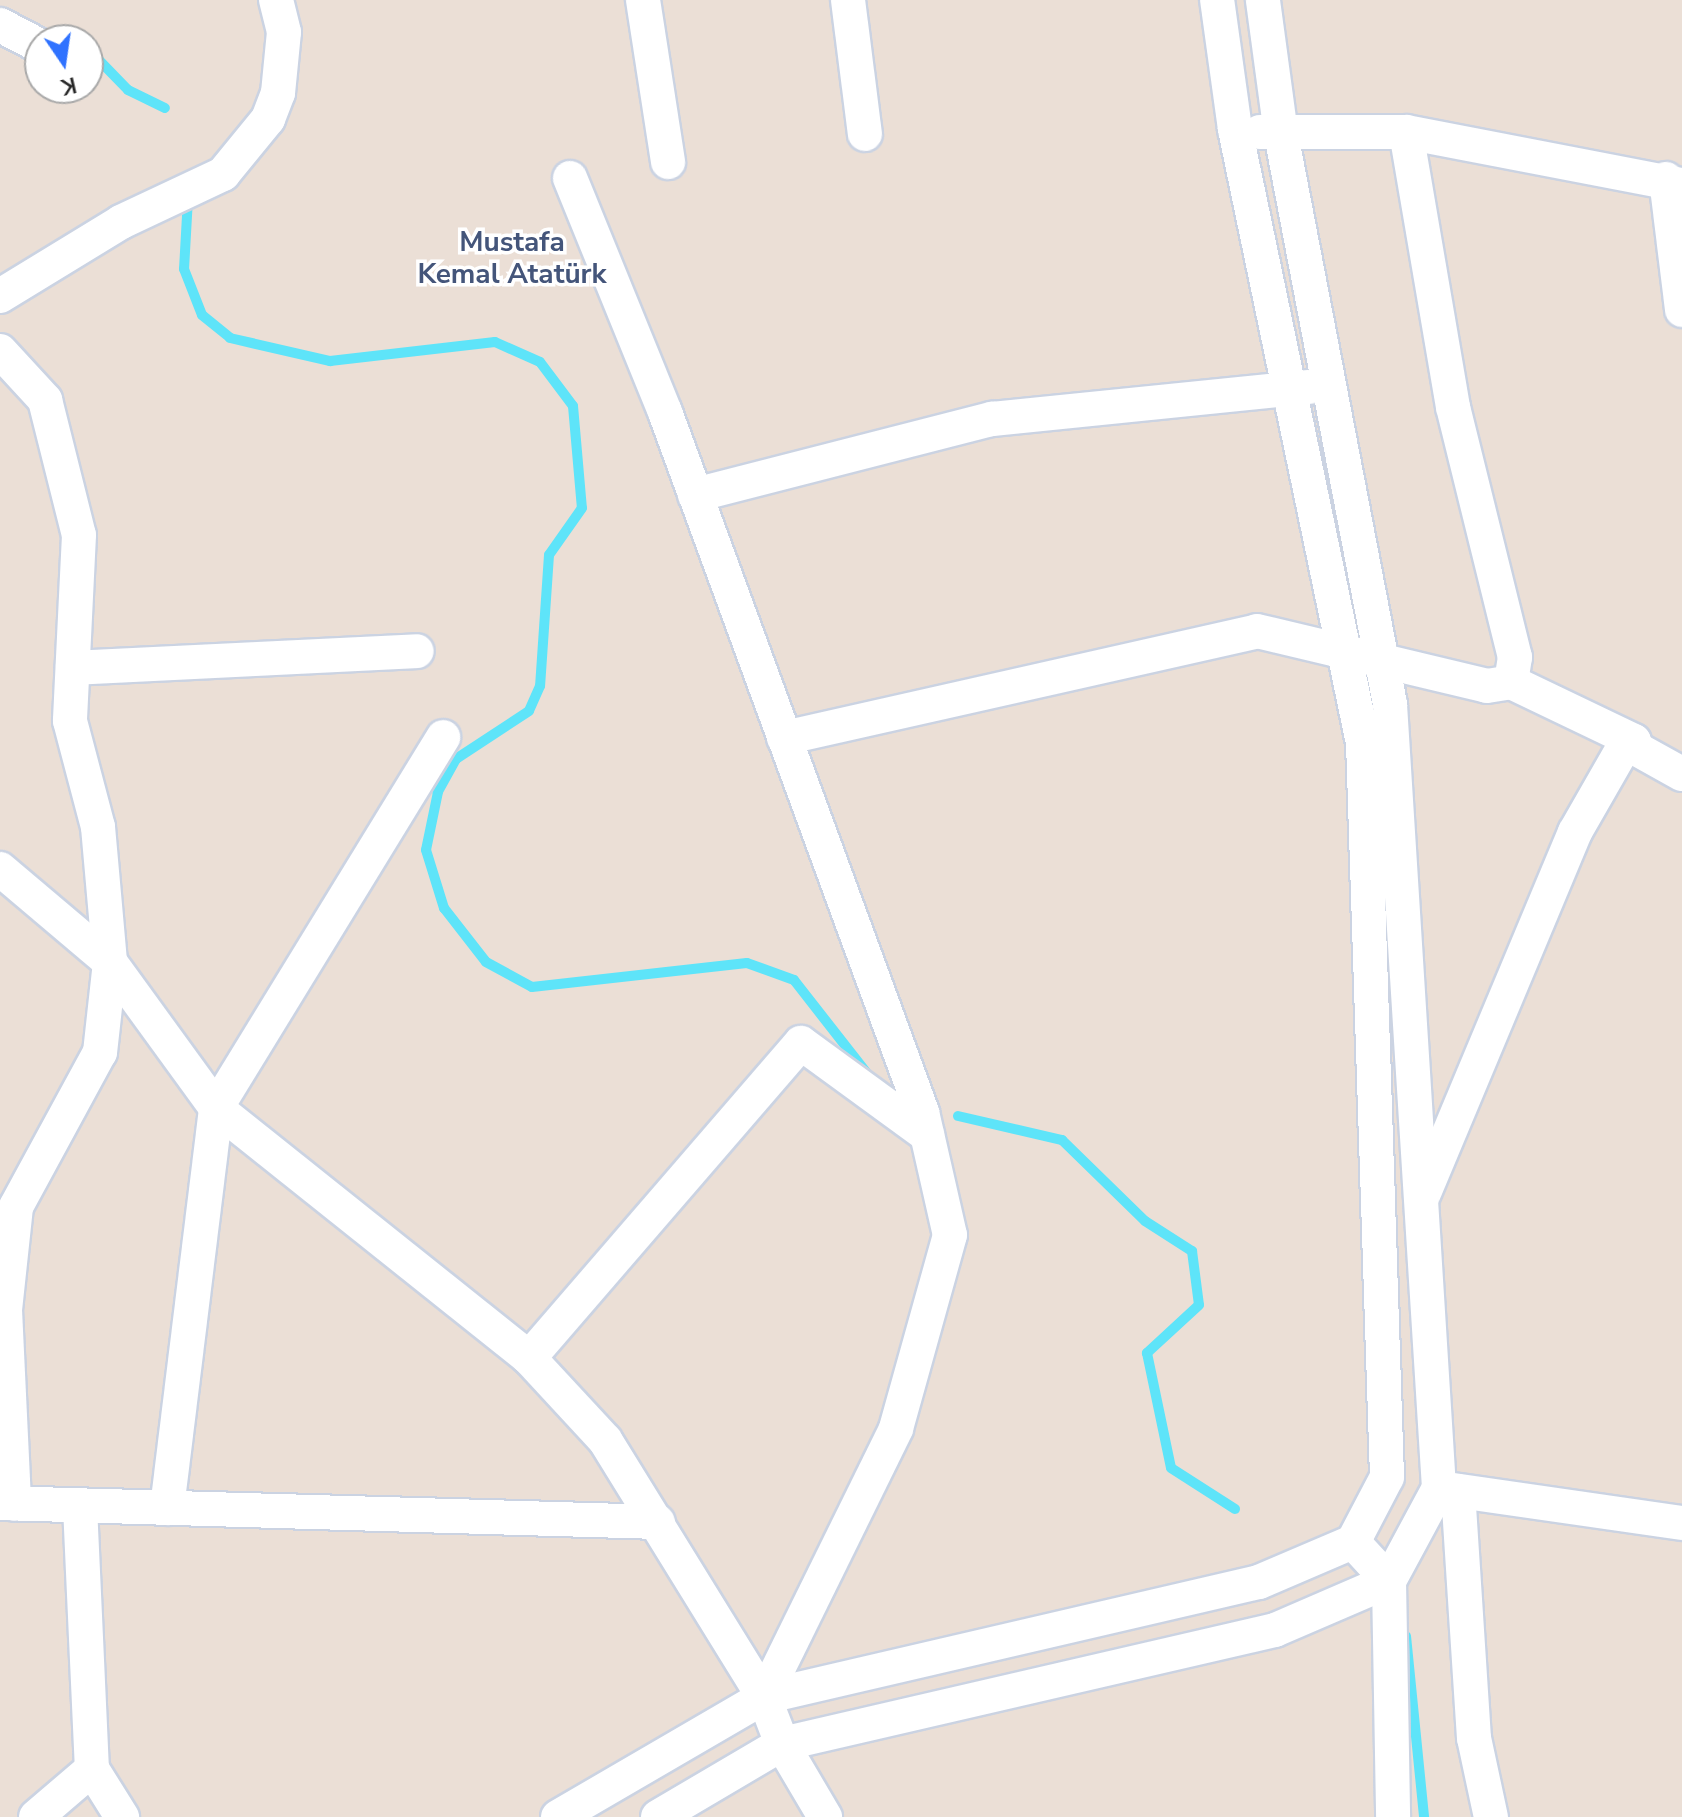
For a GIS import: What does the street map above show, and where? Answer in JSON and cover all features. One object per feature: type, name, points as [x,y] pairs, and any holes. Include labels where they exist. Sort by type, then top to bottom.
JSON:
[{"type":"street","points":[[0,296],[121,222],[223,174],[268,119],[278,93],[284,32],[276,0]]},
{"type":"street","points":[[643,0],[668,162]]},
{"type":"street","points":[[848,0],[865,134]]},
{"type":"street","points":[[558,1817],[764,1697],[1259,1582],[1353,1542],[1387,1477],[1363,743],[1235,129],[1217,0]]},
{"type":"street","points":[[1263,0],[1281,134],[1390,704],[1421,1201],[1474,1738],[1491,1817]]},
{"type":"street","points":[[0,25],[24,38]]},
{"type":"street","points":[[1235,129],[1281,134],[1406,132],[1674,182],[1682,310]]},
{"type":"street","points":[[1406,132],[1453,407],[1515,657],[1511,682]]},
{"type":"street","points":[[570,178],[695,495],[927,1135],[950,1235],[896,1429],[764,1697]]},
{"type":"street","points":[[0,351],[45,400],[68,479],[79,535],[70,721],[98,827],[110,962],[100,1052],[8,1206],[5,1310],[7,1504],[658,1522]]},
{"type":"street","points":[[695,495],[992,419],[1289,387],[1330,387]]},
{"type":"street","points":[[784,738],[1257,631],[1487,686],[1511,682],[1634,741],[1626,743],[1575,832],[1421,1201]]},
{"type":"street","points":[[73,668],[417,651]]},
{"type":"street","points":[[167,1508],[216,1108],[443,737]]},
{"type":"street","points":[[1626,743],[1682,774]]},
{"type":"street","points":[[0,869],[110,962],[216,1108],[529,1358],[605,1440],[764,1697],[782,1744],[825,1817]]},
{"type":"street","points":[[529,1358],[801,1043],[927,1135]]},
{"type":"street","points":[[1448,1490],[1680,1515]]},
{"type":"street","points":[[658,1817],[782,1744],[1275,1630],[1389,1581],[1448,1490]]},
{"type":"street","points":[[80,1506],[92,1769],[122,1817]]},
{"type":"street","points":[[1353,1542],[1389,1581],[1393,1817]]},
{"type":"street","points":[[36,1817],[92,1769]]},
{"type":"waterway","points":[[104,65],[128,90],[165,108]]},
{"type":"waterway","points":[[188,198],[184,269],[202,315],[230,338],[330,361],[495,342],[540,362],[573,406],[582,508],[549,555],[540,686],[529,711],[456,759],[438,792],[426,850],[444,908],[486,962],[532,987],[747,963],[794,980],[866,1072]]},
{"type":"waterway","points":[[958,1116],[1062,1140],[1145,1221],[1192,1251],[1199,1305],[1147,1353],[1171,1468],[1235,1509]]},
{"type":"waterway","points":[[1406,1636],[1424,1817]]},
{"type":"district","name":"Mustafa Kemal Atatürk","points":[[512,258]]}]
